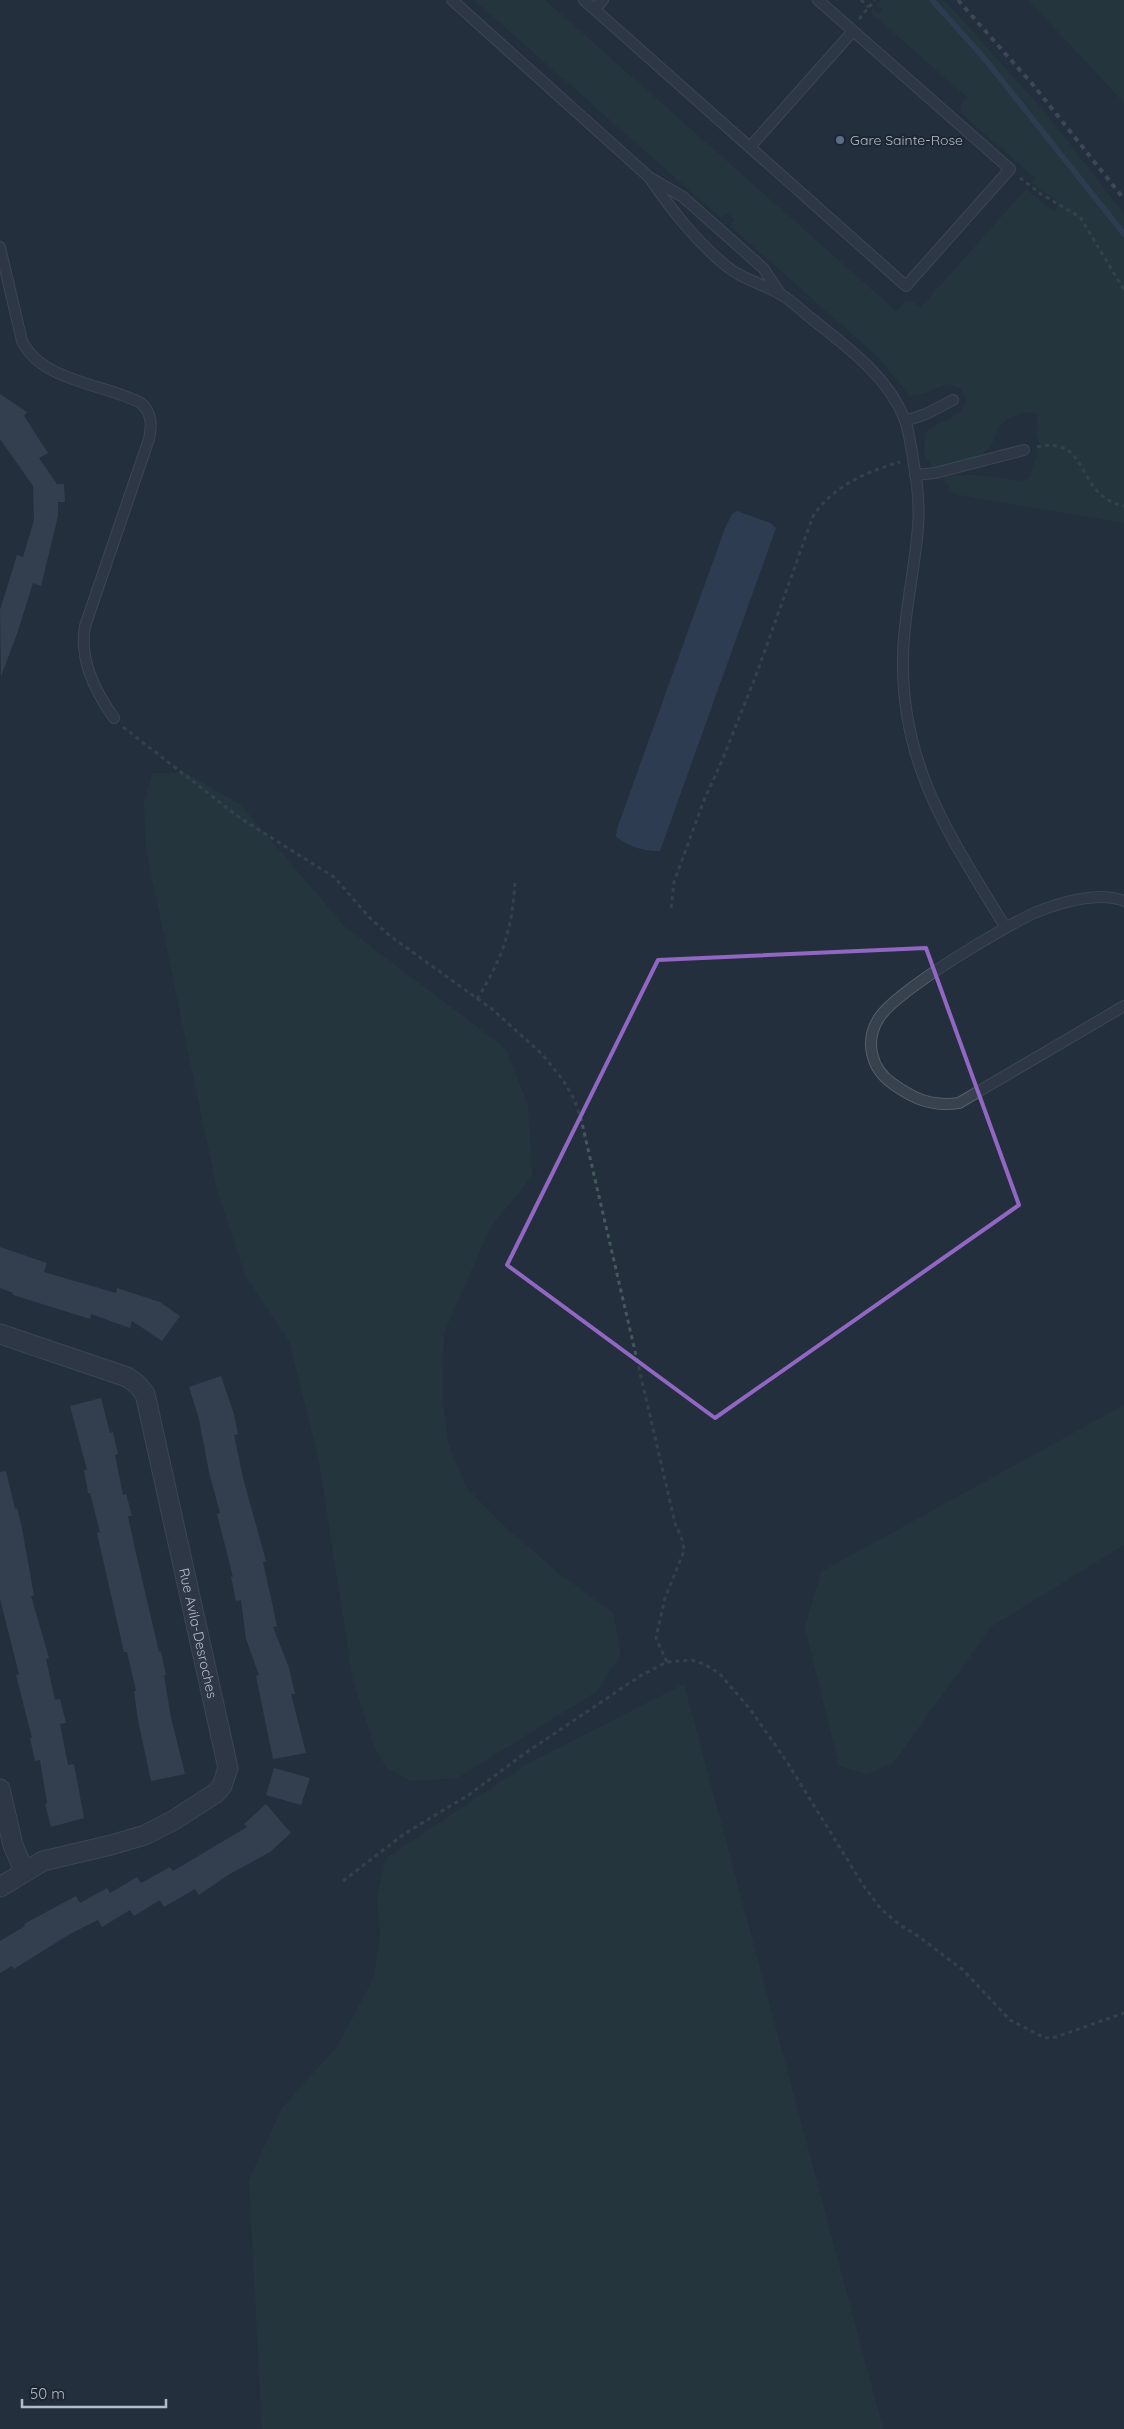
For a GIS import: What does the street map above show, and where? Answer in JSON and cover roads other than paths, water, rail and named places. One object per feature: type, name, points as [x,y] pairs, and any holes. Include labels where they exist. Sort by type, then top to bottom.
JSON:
[{"type":"street","name":"Rue Avila-Desroches","points":[[0,1334],[127,1377],[137,1384],[145,1394],[228,1768],[222,1786],[216,1793],[165,1825],[135,1838],[48,1860],[24,1871],[0,1888]]},
{"type":"street","points":[[0,1790],[13,1845],[24,1871]]},
{"type":"lane","points":[[452,0],[649,177],[683,196],[756,261],[781,294]]},
{"type":"lane","points":[[584,0],[906,286],[1010,169],[818,0]]},
{"type":"lane","points":[[595,9],[603,0]]},
{"type":"lane","points":[[750,147],[853,31]]},
{"type":"lane","points":[[649,177],[674,214],[695,238],[725,266],[743,278],[781,294],[834,336],[877,375],[895,399],[905,421],[913,459],[918,525],[906,612],[903,656],[904,691],[910,739],[922,776],[937,810],[1006,928]]},
{"type":"lane","points":[[0,247],[22,341],[27,352],[48,368],[141,403],[147,409],[150,417],[152,427],[149,439],[85,626],[82,640],[84,656],[92,678],[102,700],[114,718]]},
{"type":"lane","points":[[905,421],[926,414],[953,400]]},
{"type":"lane","points":[[915,475],[974,464],[1024,450]]},
{"type":"lane","points":[[1124,901],[1101,898],[1071,902],[1039,911],[1006,928],[911,988],[879,1018],[871,1037],[871,1055],[879,1071],[905,1093],[926,1103],[942,1106],[959,1103],[1124,1006]]},
{"type":"water","points":[[737,511],[770,523],[776,528],[660,851],[636,848],[616,836],[617,829],[725,528],[732,514]]},
{"type":"waterway","points":[[932,0],[984,58],[1124,234]]},
{"type":"railway","points":[[958,0],[1034,86],[1124,199]]},
{"type":"place","name":"Gare Sainte-Rose","points":[[840,140]]}]
